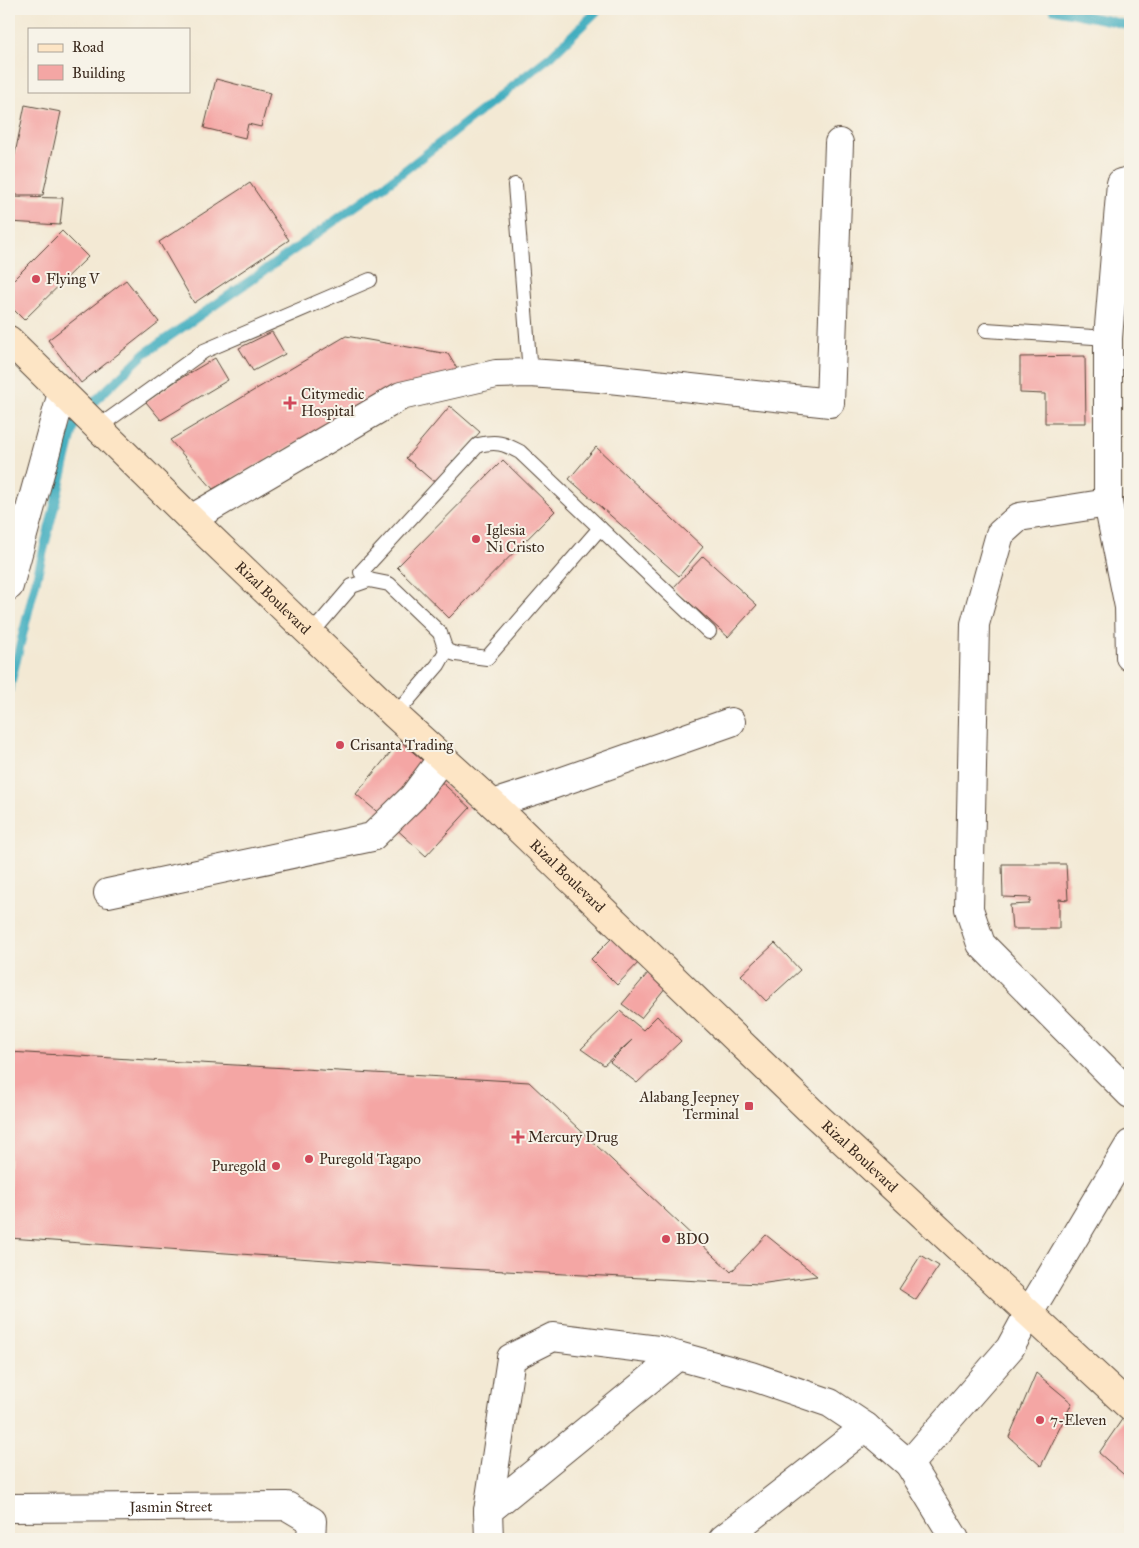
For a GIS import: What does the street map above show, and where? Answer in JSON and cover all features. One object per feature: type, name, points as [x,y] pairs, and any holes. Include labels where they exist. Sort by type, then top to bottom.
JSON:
[{"type":"main road","name":"Rizal Boulevard","points":[[9,340],[94,425],[395,715],[494,804],[810,1110],[1130,1407]]},
{"type":"street","points":[[191,519],[401,396],[496,374],[530,373],[600,378],[830,403],[839,144]]},
{"type":"street","points":[[1130,182],[1121,183],[1108,338],[1108,503],[1129,607],[1130,657]]},
{"type":"street","points":[[9,586],[66,397]]},
{"type":"street","points":[[1108,503],[1019,517],[1000,534],[975,624],[968,909],[981,944],[1130,1094]]},
{"type":"street","points":[[494,804],[731,722]]},
{"type":"street","points":[[108,894],[372,837],[413,797],[442,758]]},
{"type":"street","points":[[909,1464],[1010,1348],[1130,1144]]},
{"type":"street","points":[[489,1539],[488,1510],[511,1358],[553,1337],[658,1350],[751,1376],[830,1403],[866,1427],[909,1464],[955,1539]]},
{"type":"street","points":[[488,1510],[678,1356]]},
{"type":"street","points":[[723,1539],[866,1427]]},
{"type":"street","name":"Jasmin Street","points":[[9,1508],[287,1506],[312,1521],[311,1539]]},
{"type":"lane","points":[[515,185],[530,373]]},
{"type":"lane","points":[[94,425],[204,351],[370,280]]},
{"type":"lane","points":[[986,330],[1108,338]]},
{"type":"lane","points":[[369,580],[361,572],[478,445],[494,442],[520,452],[709,632]]},
{"type":"lane","points":[[446,650],[456,654],[487,658],[600,528]]},
{"type":"lane","points":[[311,634],[352,586],[369,580],[389,584],[440,633],[446,650],[438,665],[395,715]]},
{"type":"building","points":[[216,79],[270,93],[261,127],[248,124],[245,138],[204,128]]},
{"type":"building","points":[[25,105],[61,112],[43,195],[9,195],[9,183]]},
{"type":"building","points":[[250,183],[289,240],[194,303],[159,242]]},
{"type":"building","points":[[12,197],[63,198],[60,225],[9,222]]},
{"type":"building","points":[[62,231],[88,257],[24,320],[9,305],[9,284]]},
{"type":"building","points":[[126,280],[159,322],[81,383],[48,340]]},
{"type":"building","points":[[272,332],[285,354],[253,371],[239,348]]},
{"type":"building","name":"Citymedic Hospital","points":[[346,336],[448,354],[459,372],[398,388],[213,489],[170,440]]},
{"type":"building","points":[[1085,356],[1086,423],[1045,423],[1045,394],[1020,393],[1020,357]]},
{"type":"building","points":[[215,358],[228,380],[161,420],[146,402],[176,381]]},
{"type":"building","points":[[450,406],[480,432],[435,483],[406,458]]},
{"type":"building","points":[[596,447],[703,547],[679,576],[569,479]]},
{"type":"building","name":"Iglesia Ni Cristo","points":[[503,460],[555,511],[449,618],[397,567]]},
{"type":"building","points":[[703,556],[757,605],[728,637],[673,588]]},
{"type":"building","points":[[400,741],[427,764],[382,816],[356,794]]},
{"type":"building","points":[[437,778],[470,808],[426,856],[393,826]]},
{"type":"building","points":[[1002,864],[1066,864],[1068,900],[1059,899],[1059,929],[1012,929],[1010,905],[1029,904],[1031,898],[1003,897]]},
{"type":"building","points":[[616,934],[642,959],[617,985],[591,959]]},
{"type":"building","points":[[775,943],[800,970],[766,1001],[741,975]]},
{"type":"building","points":[[648,973],[666,987],[641,1018],[622,1004]]},
{"type":"building","points":[[620,1011],[643,1030],[657,1016],[681,1041],[637,1083],[610,1062],[632,1040],[604,1065],[581,1049]]},
{"type":"building","name":"Puregold Tagapo","points":[[9,1052],[529,1082],[731,1272],[766,1235],[817,1276],[759,1284],[428,1267],[9,1238]]},
{"type":"building","points":[[921,1255],[939,1266],[916,1300],[899,1289]]},
{"type":"building","name":"7-Eleven","points":[[1036,1373],[1072,1403],[1041,1466],[1009,1437]]},
{"type":"building","points":[[1123,1418],[1130,1424],[1130,1480],[1099,1453]]},
{"type":"waterway","points":[[9,690],[76,419],[144,354],[395,178],[551,56],[599,9]]},
{"type":"waterway","points":[[1053,9],[1130,26]]},
{"type":"place","name":"Flying V","points":[[36,279]]},
{"type":"place","name":"Citymedic Hospital","points":[[290,403]]},
{"type":"place","name":"Iglesia Ni Cristo","points":[[476,539]]},
{"type":"place","name":"Crisanta Trading","points":[[340,745]]},
{"type":"place","name":"Alabang Jeepney Terminal","points":[[749,1106]]},
{"type":"place","name":"Mercury Drug","points":[[518,1137]]},
{"type":"place","name":"Puregold Tagapo","points":[[309,1159]]},
{"type":"place","name":"Puregold","points":[[276,1166]]},
{"type":"place","name":"BDO","points":[[666,1239]]},
{"type":"place","name":"7-Eleven","points":[[1040,1420]]}]
